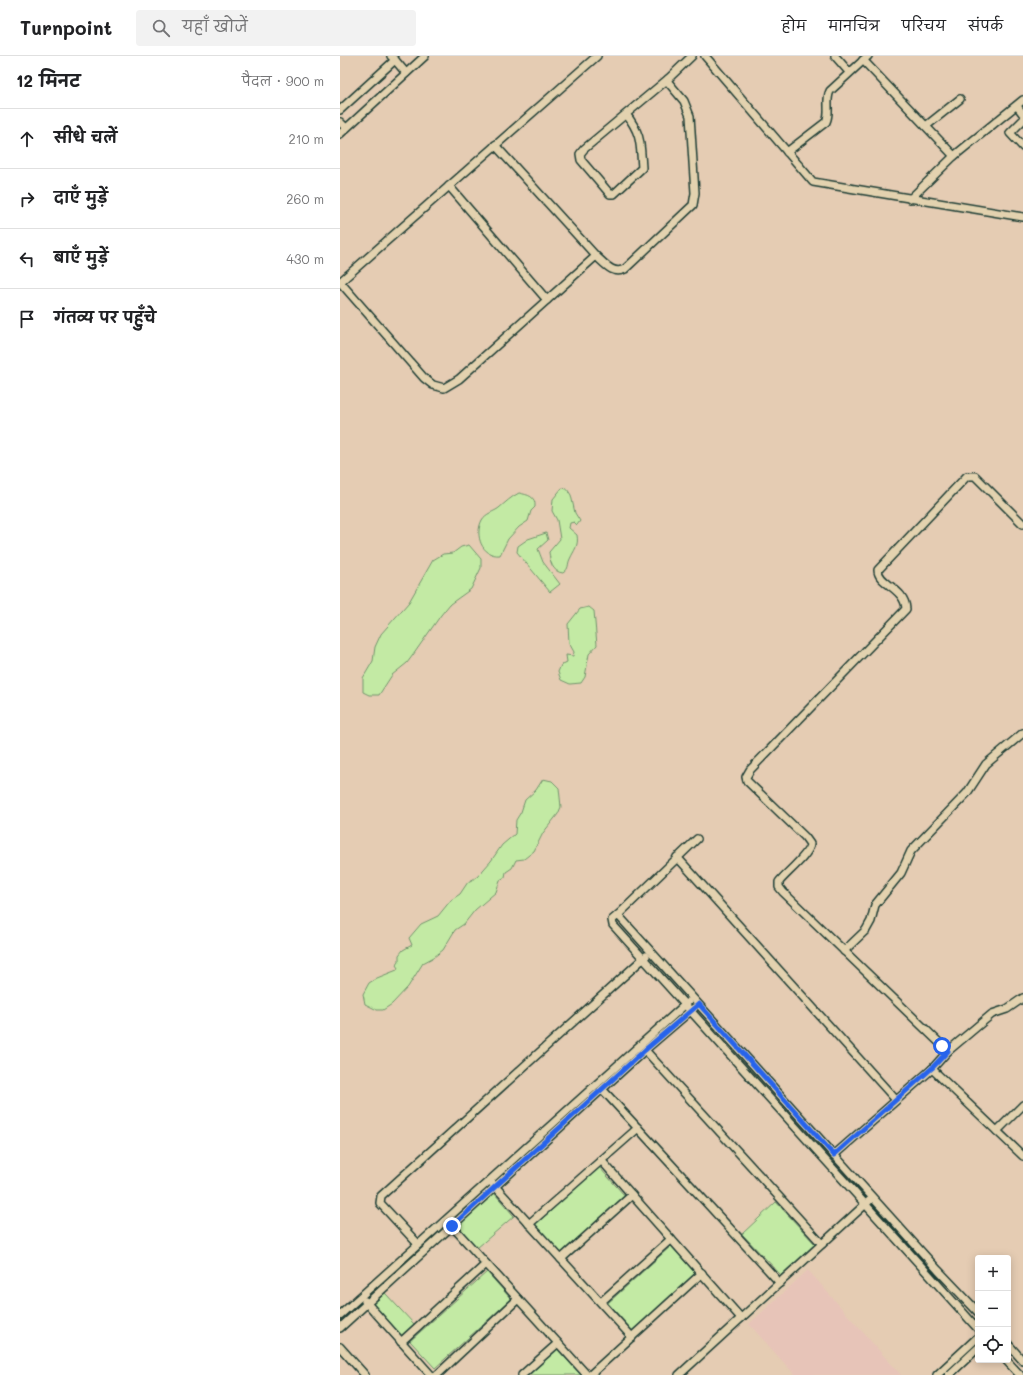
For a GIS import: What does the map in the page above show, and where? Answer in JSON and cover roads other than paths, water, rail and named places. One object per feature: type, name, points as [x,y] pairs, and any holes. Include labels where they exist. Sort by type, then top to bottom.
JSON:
[{"type":"street","points":[[340,134],[425,56]]},
{"type":"street","points":[[596,256],[458,379],[444,388],[433,385],[424,378],[340,282],[597,56]]},
{"type":"street","points":[[626,114],[640,136],[642,168],[617,192],[610,194],[581,160],[580,154],[626,114],[668,79],[692,56]]},
{"type":"street","points":[[705,56],[809,178],[818,184],[1023,217]]},
{"type":"street","points":[[835,56],[849,72]]},
{"type":"street","points":[[340,110],[393,58],[406,73]]},
{"type":"street","points":[[787,152],[826,122],[828,116],[828,94],[849,72],[866,58],[954,156]]},
{"type":"street","points":[[495,146],[596,256],[613,271],[619,272],[625,269],[693,204],[695,198],[690,116],[684,101],[668,82],[668,79]]},
{"type":"street","points":[[926,126],[960,99]]},
{"type":"street","points":[[910,199],[954,156],[1023,100]]},
{"type":"street","points":[[1017,106],[1023,114]]},
{"type":"street","points":[[1023,120],[1010,133],[1023,147]]},
{"type":"street","points":[[340,122],[346,128]]},
{"type":"street","points":[[449,186],[547,300]]},
{"type":"street","points":[[948,1051],[779,887],[779,882],[805,855],[810,844],[805,837],[747,781],[746,777],[750,770],[906,609],[904,598],[880,576],[878,570],[967,476],[975,476],[1023,524]]},
{"type":"street","points":[[844,951],[866,930],[871,920],[875,904],[901,873],[912,851],[967,794],[986,764],[1023,733]]},
{"type":"street","points":[[697,839],[612,920],[613,925],[976,1327]]},
{"type":"street","points":[[678,857],[896,1100]]},
{"type":"street","points":[[618,915],[872,1198],[975,1309]]},
{"type":"street","points":[[418,1244],[380,1203],[381,1196],[651,952]]},
{"type":"street","points":[[340,1315],[488,1180],[693,998]]},
{"type":"street","points":[[834,1155],[932,1068],[948,1051],[992,1014],[1007,1009],[1023,998]]},
{"type":"street","points":[[340,1328],[645,1050],[699,1004]]},
{"type":"street","points":[[645,1050],[822,1244]]},
{"type":"street","points":[[932,1068],[1023,1156]]},
{"type":"street","points":[[602,1089],[780,1283]]},
{"type":"street","points":[[996,1131],[1023,1104]]},
{"type":"street","points":[[529,1224],[638,1128]]},
{"type":"street","points":[[601,1160],[741,1318]]},
{"type":"street","points":[[488,1180],[632,1337]]},
{"type":"street","points":[[561,1259],[632,1195]]},
{"type":"street","points":[[679,1375],[872,1198]]},
{"type":"street","points":[[452,1226],[588,1375],[702,1273]]},
{"type":"street","points":[[600,1302],[671,1239]]},
{"type":"street","points":[[401,1342],[486,1264]]},
{"type":"street","points":[[360,1296],[432,1375]]},
{"type":"street","points":[[437,1375],[518,1299]]},
{"type":"street","points":[[937,1375],[975,1340]]},
{"type":"street","points":[[522,1375],[558,1343]]},
{"type":"street","points":[[1011,1347],[1023,1361]]},
{"type":"street","points":[[340,1348],[365,1375]]},
{"type":"street","points":[[949,1375],[975,1351]]},
{"type":"street","points":[[1009,1363],[1020,1375]]}]
